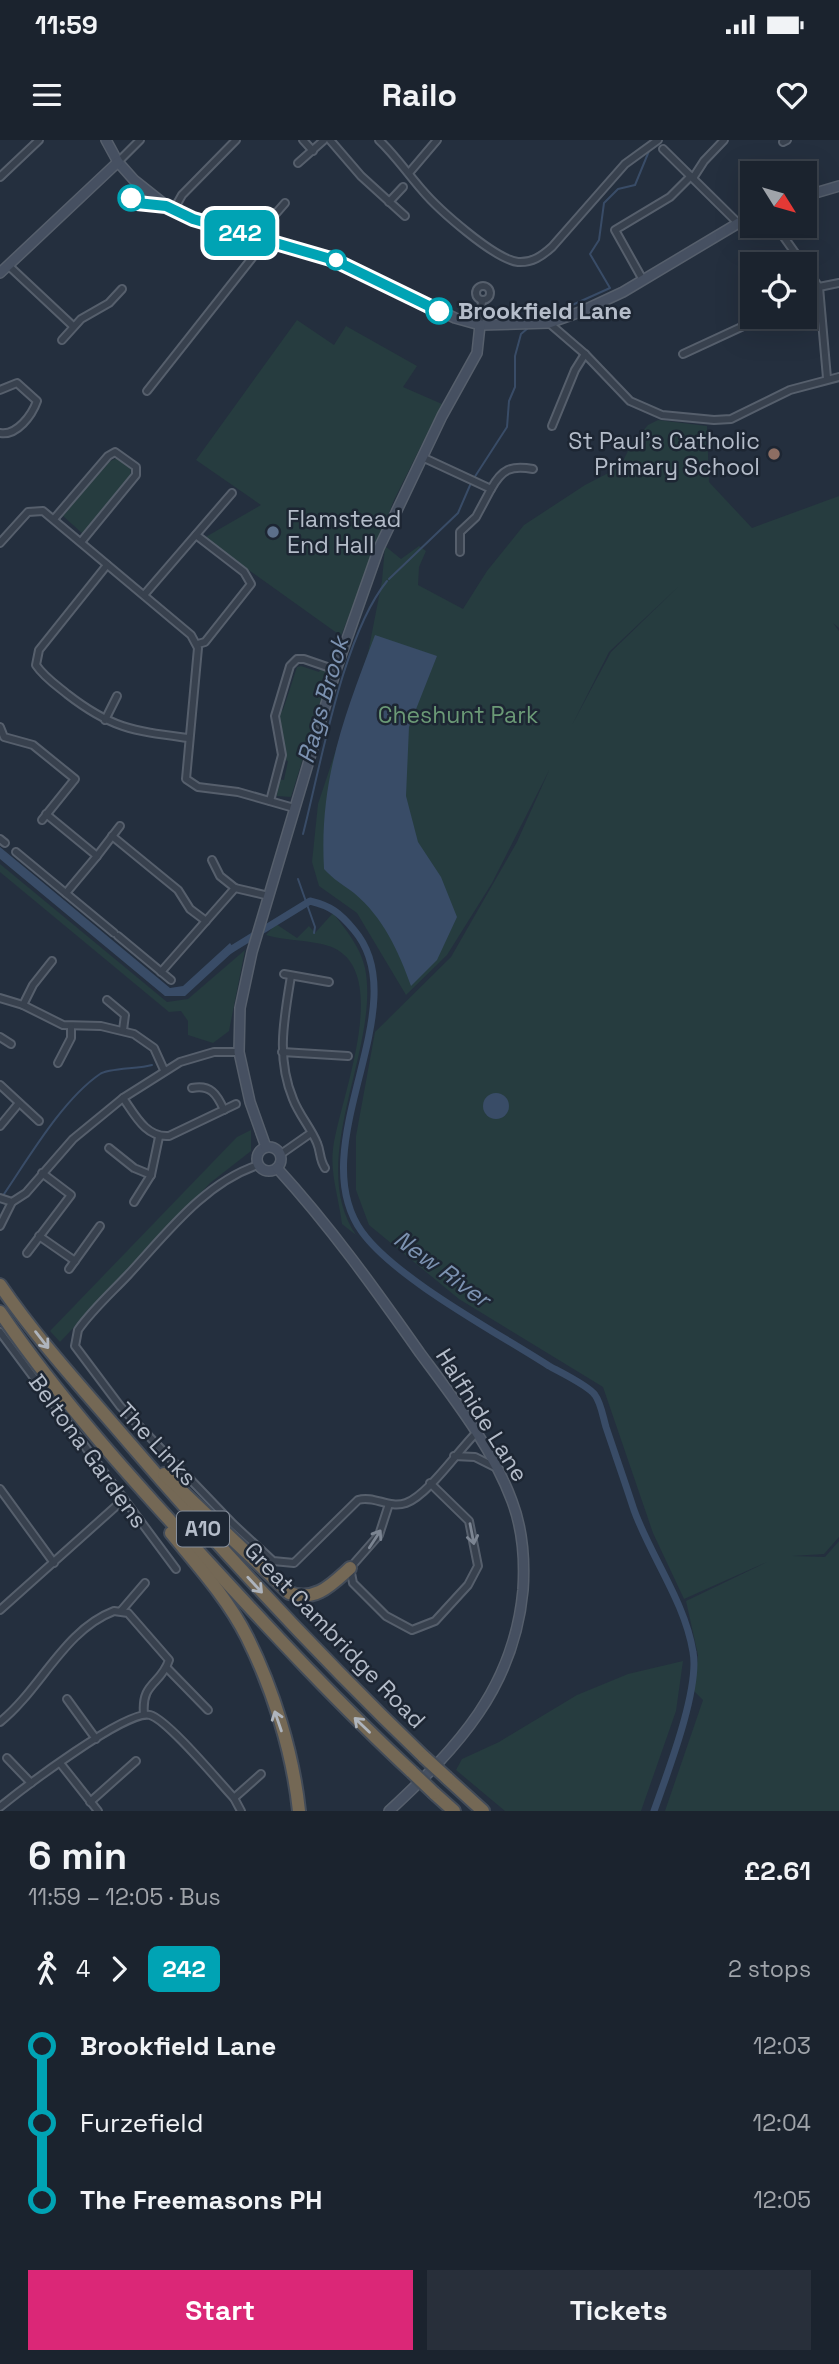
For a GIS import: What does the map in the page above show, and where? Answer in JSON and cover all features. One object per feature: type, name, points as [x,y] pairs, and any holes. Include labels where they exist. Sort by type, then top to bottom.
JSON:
[{"type":"highway","name":"Great Cambridge Road","points":[[0,1285],[60,1363],[190,1516],[286,1619],[424,1757],[483,1811]]},
{"type":"highway","name":"Great Cambridge Road","points":[[0,1312],[83,1420],[157,1506],[354,1717],[454,1811]]},
{"type":"highway","points":[[143,1459],[163,1474],[289,1593],[303,1598],[319,1593],[350,1568]]},
{"type":"highway","points":[[157,1506],[167,1528],[219,1593],[246,1635],[286,1742],[299,1811]]},
{"type":"main road","points":[[106,140],[118,162],[156,201],[173,211],[348,265],[455,318],[480,326],[546,324],[602,302],[738,223]]},
{"type":"main road","points":[[0,273],[118,162]]},
{"type":"main road","points":[[817,192],[839,186]]},
{"type":"main road","points":[[266,1147],[250,1102],[239,1052],[240,1008],[254,944],[336,670],[379,548],[422,457],[477,353],[480,326]]},
{"type":"main road","points":[[266,1147],[275,1148],[281,1154],[277,1168],[266,1171],[258,1165],[257,1154],[266,1147]]},
{"type":"main road","name":"Halfhide Lane","points":[[277,1168],[340,1242],[476,1433],[512,1501],[523,1550],[521,1605],[514,1641],[503,1672],[471,1726],[441,1761],[389,1811]]},
{"type":"street","points":[[0,177],[39,140]]},
{"type":"street","points":[[118,162],[140,140]]},
{"type":"street","points":[[173,211],[183,195],[236,140]]},
{"type":"street","points":[[303,140],[313,151]]},
{"type":"street","points":[[298,163],[324,140]]},
{"type":"street","points":[[330,140],[405,216]]},
{"type":"street","points":[[379,140],[430,199],[499,254],[510,260],[525,262],[539,258],[552,247],[625,164],[658,140]]},
{"type":"street","points":[[410,173],[437,140]]},
{"type":"street","points":[[643,280],[616,229],[670,197],[692,177],[724,140]]},
{"type":"street","points":[[663,149],[738,223]]},
{"type":"street","points":[[389,202],[403,187]]},
{"type":"street","points":[[147,391],[265,239],[272,218],[285,203]]},
{"type":"street","points":[[9,266],[73,326]]},
{"type":"street","points":[[819,287],[839,283]]},
{"type":"street","points":[[817,284],[827,378]]},
{"type":"street","points":[[62,340],[73,326],[109,303],[122,289]]},
{"type":"street","points":[[480,326],[482,300]]},
{"type":"street","points":[[546,324],[585,354],[618,391],[635,405],[650,412],[691,418],[731,419],[790,390],[827,378],[839,377]]},
{"type":"street","points":[[683,354],[740,328]]},
{"type":"street","points":[[552,426],[579,362],[585,354]]},
{"type":"street","points":[[0,390],[17,383],[37,401],[21,426],[7,433],[0,433]]},
{"type":"street","points":[[54,519],[108,456],[115,452],[121,453],[136,467],[136,475],[81,542]]},
{"type":"street","points":[[422,457],[491,489]]},
{"type":"street","points":[[460,552],[460,532],[476,517],[501,472],[509,467],[533,469]]},
{"type":"street","points":[[144,595],[232,492]]},
{"type":"street","points":[[0,543],[32,510],[43,511],[198,644]]},
{"type":"street","points":[[196,535],[244,572],[251,584],[205,642],[198,644]]},
{"type":"street","points":[[107,565],[35,657],[41,672],[95,716],[141,732],[188,738]]},
{"type":"street","points":[[198,644],[185,772],[191,784],[295,808]]},
{"type":"street","points":[[270,801],[282,755],[275,716],[290,666],[300,659],[336,670]]},
{"type":"street","points":[[106,720],[117,696]]},
{"type":"street","points":[[0,727],[2,740],[33,746],[75,779],[44,817],[97,856]]},
{"type":"street","points":[[66,893],[120,826]]},
{"type":"street","points":[[112,836],[178,890],[190,909],[206,921]]},
{"type":"street","points":[[16,852],[171,980]]},
{"type":"street","points":[[212,860],[220,876],[235,888],[269,896]]},
{"type":"street","points":[[161,972],[235,888]]},
{"type":"street","points":[[23,1005],[33,985],[52,961]]},
{"type":"street","points":[[325,1168],[311,1133],[293,1100],[282,1052],[287,975],[329,982]]},
{"type":"street","points":[[0,998],[23,1005],[71,1027],[101,1026],[123,1030],[151,1045],[164,1070]]},
{"type":"street","points":[[107,1000],[124,1013],[123,1030]]},
{"type":"street","points":[[58,1063],[71,1038],[71,1027]]},
{"type":"street","points":[[0,1037],[11,1044]]},
{"type":"street","points":[[0,1226],[5,1200],[26,1193],[73,1139],[123,1098],[164,1070],[194,1056],[239,1052]]},
{"type":"street","points":[[282,1052],[348,1056]]},
{"type":"street","points":[[0,1085],[39,1121]]},
{"type":"street","points":[[192,1088],[210,1089],[224,1110]]},
{"type":"street","points":[[123,1098],[145,1128],[159,1137],[169,1136],[236,1104]]},
{"type":"street","points":[[0,1126],[19,1103]]},
{"type":"street","points":[[281,1154],[311,1133]]},
{"type":"street","points":[[134,1202],[151,1175],[159,1137]]},
{"type":"street","points":[[109,1148],[134,1168],[151,1175]]},
{"type":"street","name":"The Links","points":[[258,1165],[242,1170],[209,1191],[159,1240],[83,1323],[74,1339],[75,1346],[120,1406],[233,1524],[273,1560],[294,1563],[358,1500],[365,1498],[389,1504],[406,1503],[430,1483],[476,1433]]},
{"type":"street","points":[[27,1253],[71,1195],[42,1173]]},
{"type":"street","points":[[69,1269],[100,1226]]},
{"type":"street","points":[[39,1236],[75,1261]]},
{"type":"street","name":"Beltona Gardens","points":[[0,1332],[176,1569]]},
{"type":"street","points":[[454,1456],[475,1457],[495,1467]]},
{"type":"street","points":[[389,1504],[379,1535],[350,1568],[353,1583],[386,1616],[412,1630],[435,1621],[468,1585],[478,1566],[469,1521],[430,1483]]},
{"type":"street","points":[[0,1489],[54,1563]]},
{"type":"street","points":[[0,1610],[124,1499]]},
{"type":"street","points":[[0,1722],[24,1701],[84,1629],[106,1614],[121,1611],[145,1583]]},
{"type":"street","points":[[121,1611],[135,1620],[167,1654],[167,1668],[208,1710]]},
{"type":"street","points":[[144,1714],[146,1689],[167,1668]]},
{"type":"street","points":[[67,1699],[96,1739]]},
{"type":"street","points":[[1,1809],[31,1783],[96,1739],[127,1720],[144,1714],[166,1725],[234,1798],[241,1811]]},
{"type":"street","points":[[7,1758],[31,1783]]},
{"type":"street","points":[[90,1802],[136,1761]]},
{"type":"street","points":[[60,1763],[98,1811]]},
{"type":"street","points":[[234,1798],[261,1774]]},
{"type":"green space","points":[[297,320],[334,345],[346,326],[417,366],[403,387],[442,404],[394,500],[341,636],[204,538],[261,505],[196,460]]},
{"type":"green space","name":"Cheshunt Park","points":[[658,420],[707,426],[709,482],[752,528],[839,496],[839,628],[833,623],[839,631],[839,1537],[824,1554],[792,1556],[825,1557],[839,1541],[839,1811],[665,1811],[703,1700],[694,1691],[698,1655],[686,1601],[767,1562],[684,1599],[653,1533],[603,1387],[459,1299],[369,1225],[356,1190],[356,1136],[375,1032],[451,957],[517,842],[550,769],[492,883],[447,955],[406,995],[357,913],[319,886],[312,862],[318,804],[368,653],[382,581],[385,546],[401,559],[419,546],[426,551],[419,567],[418,585],[463,609],[487,571],[524,525],[585,485],[620,467],[631,445],[648,425]],"holes":[[[679,586],[611,652],[572,725],[609,652]]]},
{"type":"green space","points":[[118,458],[131,467],[130,479],[125,481],[83,534],[62,515],[107,465],[105,463]]},
{"type":"green space","points":[[297,667],[319,672],[322,667],[329,674],[291,797],[277,796],[278,779],[284,780],[288,761],[283,759],[277,725],[278,711],[283,710]]},
{"type":"green space","points":[[0,864],[167,1002],[188,999],[245,950],[229,1031],[213,1043],[188,1035],[188,1021],[181,1011],[169,1012],[0,872]]},
{"type":"green space","points":[[333,913],[356,945],[365,968],[367,999],[363,1033],[347,1103],[338,1173],[342,1205],[356,1235],[342,1224],[332,1158],[358,1041],[361,1011],[359,984],[351,963],[334,948],[266,935],[276,924],[297,938],[309,926],[315,933]]},
{"type":"green space","points":[[251,1130],[251,1151],[210,1183],[60,1342],[50,1331],[237,1137]]},
{"type":"green space","points":[[683,1661],[676,1711],[641,1811],[505,1811],[456,1770],[462,1759],[499,1742],[577,1695],[628,1674]]},
{"type":"water","points":[[375,635],[437,656],[409,727],[406,796],[418,842],[441,877],[457,917],[437,960],[411,986],[382,924],[364,902],[324,869],[325,806],[336,749]]},
{"type":"water","points":[[0,847],[170,988],[183,986],[230,943],[235,950],[185,996],[165,996],[0,859]]},
{"type":"water","points":[[496,1093],[505,1097],[509,1106],[505,1115],[496,1119],[487,1115],[483,1106],[487,1097]]},
{"type":"waterway","name":"Rags Brook","points":[[541,319],[610,288],[590,254],[599,240],[604,203],[618,189],[635,185],[649,151]]},
{"type":"waterway","name":"Rags Brook","points":[[474,478],[507,427],[509,401],[515,387],[515,356],[521,334],[528,328]]},
{"type":"waterway","name":"Rags Brook","points":[[389,579],[458,513],[471,483]]},
{"type":"waterway","name":"Rags Brook","points":[[303,834],[346,666],[371,605],[387,581]]},
{"type":"waterway","name":"Rags Brook","points":[[298,879],[315,927],[314,933]]},
{"type":"waterway","name":"New River","points":[[227,952],[310,901],[335,911],[354,930],[370,961],[374,997],[369,1036],[349,1119],[344,1159],[347,1197],[362,1232],[398,1268],[423,1286],[549,1366],[581,1383],[597,1398],[634,1510],[683,1615],[693,1652],[694,1668],[687,1709],[654,1811]]},
{"type":"waterway","name":"Rags Brook","points":[[2,1197],[46,1131],[86,1085],[104,1072],[152,1065]]},
{"type":"bus line","name":"242","points":[[131,198],[137,203],[166,206],[211,225],[297,247],[334,260],[377,278],[439,311]]},
{"type":"place","name":"Brookfield Lane","points":[[439,311]]},
{"type":"place","name":"St Paul's Catholic Primary School","points":[[774,454]]},
{"type":"place","name":"Flamstead End Hall","points":[[273,532]]}]
